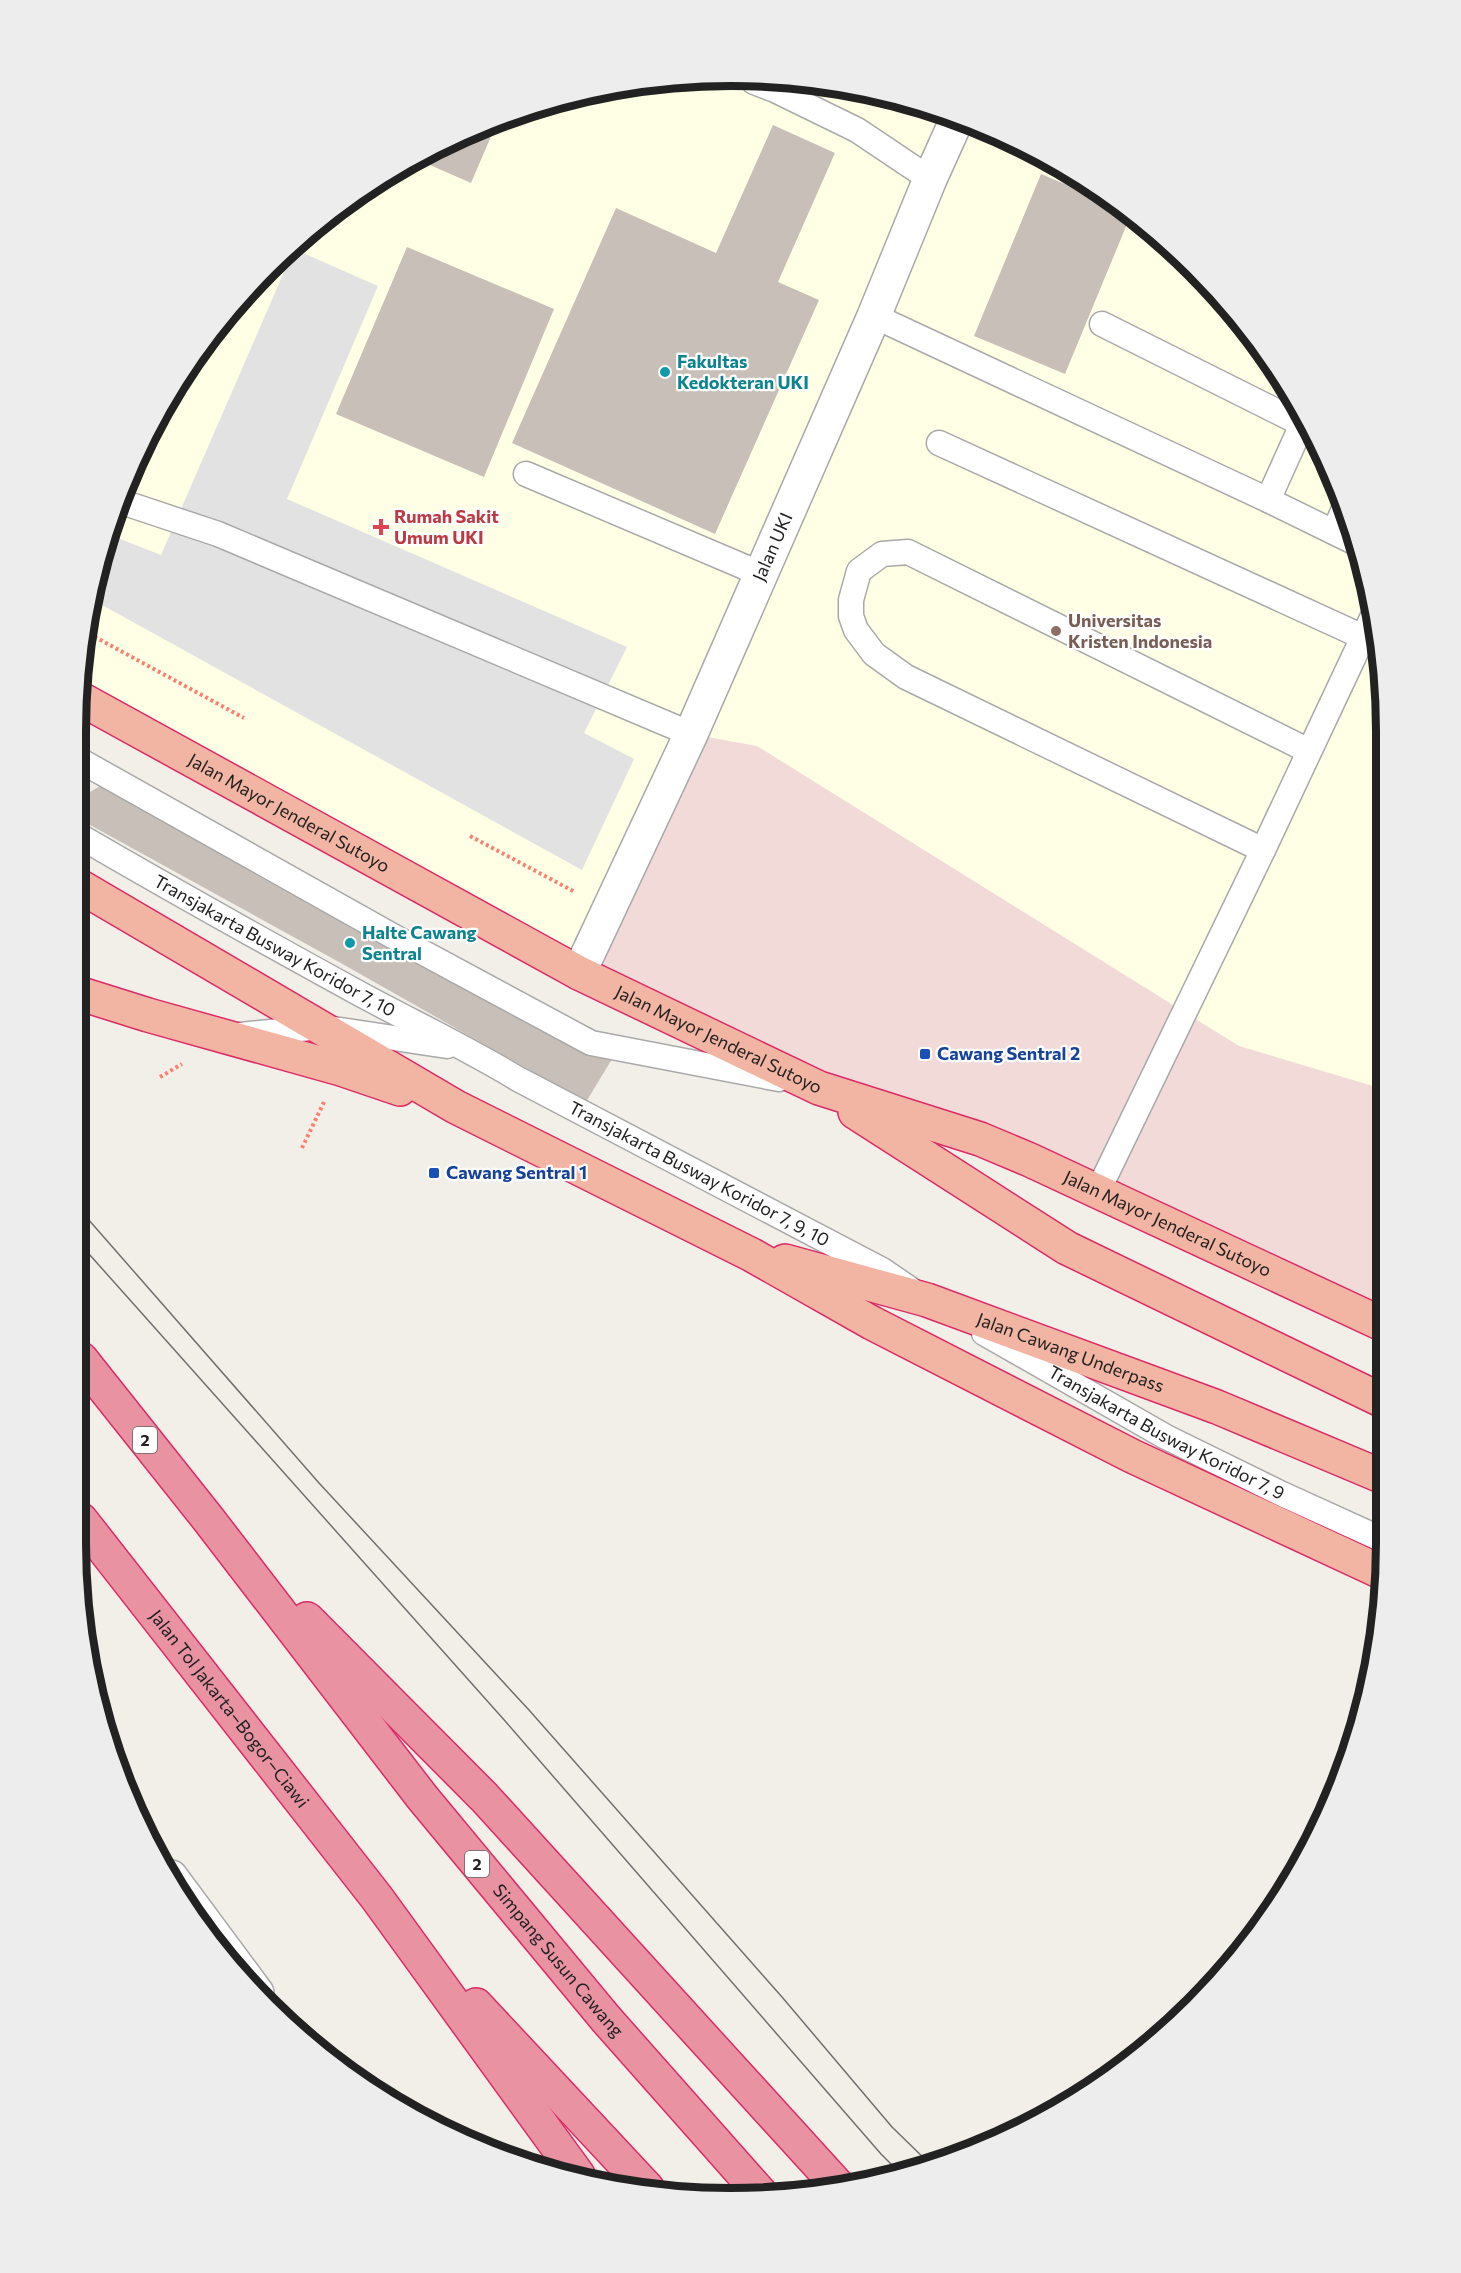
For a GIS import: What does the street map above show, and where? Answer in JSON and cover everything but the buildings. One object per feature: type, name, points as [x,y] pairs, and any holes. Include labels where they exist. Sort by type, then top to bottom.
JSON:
[{"type":"highway","name":"Jalan Mayor Jenderal Sutoyo","points":[[87,702],[579,973],[819,1088],[980,1139],[1098,1191],[1376,1321]]},
{"type":"highway","points":[[86,889],[456,1107],[752,1255],[872,1323],[1132,1456],[1375,1569]]},
{"type":"highway","points":[[86,995],[341,1069],[456,1107]]},
{"type":"highway","points":[[819,1088],[1066,1248],[1376,1398]]},
{"type":"highway","name":"Jalan Cawang Underpass","points":[[752,1255],[796,1263],[927,1299],[1217,1407],[1376,1474]]},
{"type":"highway","name":"2","points":[[86,1365],[209,1520]]},
{"type":"highway","points":[[209,1520],[484,1797],[832,2179]]},
{"type":"highway","name":"Simpang Susun Cawang","points":[[209,1520],[422,1797],[606,2019],[755,2187]]},
{"type":"highway","name":"Jalan Tol Jakarta–Bogor–Ciawi","points":[[86,1526],[377,1899]]},
{"type":"highway","points":[[377,1899],[573,2168]]},
{"type":"highway","points":[[377,1899],[641,2181]]},
{"type":"street","name":"Jalan UKI","points":[[579,973],[691,734],[874,316],[954,126]]},
{"type":"lane","points":[[768,87],[857,130],[930,179]]},
{"type":"lane","points":[[874,316],[1269,500],[1338,522]]},
{"type":"lane","points":[[1102,324],[1293,416]]},
{"type":"lane","points":[[1269,500],[1300,429]]},
{"type":"lane","points":[[939,443],[1367,626]]},
{"type":"lane","points":[[525,474],[761,574]]},
{"type":"lane","points":[[127,504],[218,534],[691,734]]},
{"type":"lane","points":[[1263,850],[906,677],[874,654],[856,630],[851,616],[851,600],[859,571],[882,554],[908,552],[1309,751]]},
{"type":"lane","points":[[1098,1191],[1367,629]]},
{"type":"lane","points":[[86,764],[398,939],[591,1043],[758,1074],[819,1088]]},
{"type":"lane","name":"Transjakarta Busway Koridor 7, 10","points":[[86,840],[203,908],[470,1050]]},
{"type":"lane","points":[[226,1037],[320,1027],[470,1050]]},
{"type":"lane","name":"Transjakarta Busway Koridor 7, 9, 10","points":[[470,1050],[518,1079],[656,1153],[882,1270],[927,1299]]},
{"type":"lane","name":"Transjakarta Busway Koridor 7, 9","points":[[927,1299],[1166,1437],[1376,1537]]},
{"type":"path","points":[[93,637],[244,718]]},
{"type":"path","points":[[470,836],[608,909]]},
{"type":"path","points":[[302,1148],[341,1069]]},
{"type":"shaded area","points":[[730,86],[815,91],[856,98],[897,107],[977,135],[1016,152],[1089,194],[1123,219],[1187,274],[1242,338],[1267,372],[1309,445],[1341,523],[1354,564],[1370,646],[1376,730],[1376,1321],[579,973],[90,651],[107,564],[120,523],[152,445],[194,372],[219,338],[274,274],[338,219],[372,194],[445,152],[484,135],[564,107],[605,98],[646,91]]},
{"type":"shaded area","name":"Universitas Kristen Indonesia","points":[[730,86],[815,91],[856,98],[897,107],[977,135],[1016,152],[1089,194],[1123,219],[1187,274],[1242,338],[1267,372],[1309,445],[1341,523],[1354,564],[1363,605],[1374,688],[1376,1087],[1239,1046],[757,746],[691,734],[579,973],[87,702],[91,646],[98,605],[107,564],[120,523],[152,445],[194,372],[219,338],[274,274],[338,219],[372,194],[445,152],[484,135],[564,107],[605,98],[646,91]]},
{"type":"shaded area","points":[[299,251],[378,286],[287,499],[627,647],[584,733],[634,759],[582,870],[98,603],[116,537],[161,555],[289,260]]},
{"type":"tram line","points":[[86,1217],[319,1483],[529,1710],[782,1997],[892,2127],[923,2158]]},
{"type":"tram line","points":[[86,1251],[506,1722],[894,2167]]},
{"type":"place","name":"Fakultas Kedokteran UKI","points":[[665,372]]},
{"type":"place","name":"Rumah Sakit Umum UKI","points":[[381,527]]},
{"type":"place","name":"Universitas Kristen Indonesia","points":[[1056,631]]},
{"type":"place","name":"Halte Cawang Sentral","points":[[350,943]]},
{"type":"place","name":"Cawang Sentral 2","points":[[925,1054]]},
{"type":"place","name":"Cawang Sentral 1","points":[[434,1173]]}]
